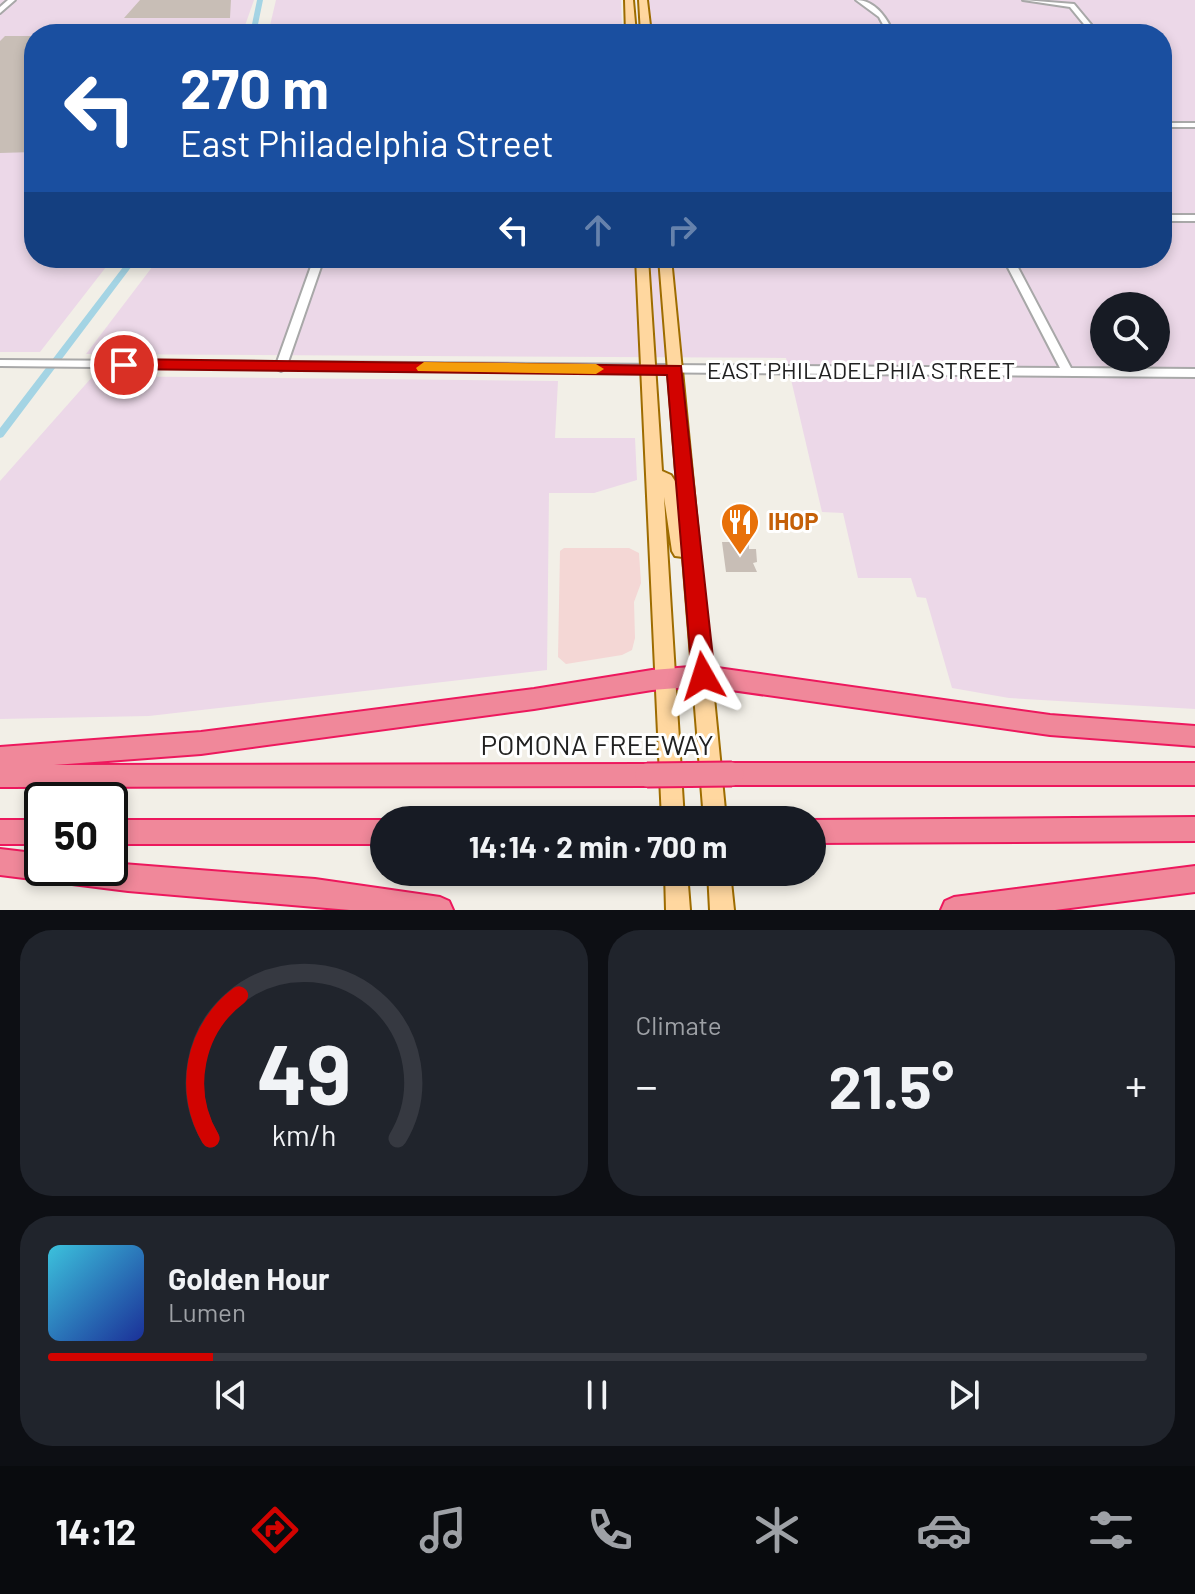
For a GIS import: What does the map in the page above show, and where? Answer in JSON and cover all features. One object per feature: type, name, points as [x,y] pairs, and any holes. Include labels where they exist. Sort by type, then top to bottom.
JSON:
[{"type":"highway","points":[[0,758],[201,743],[666,678],[703,676],[1050,725],[1195,736]]},
{"type":"highway","name":"POMONA FREEWAY","points":[[0,776],[1195,774]]},
{"type":"highway","points":[[826,831],[1195,829]]},
{"type":"highway","points":[[0,832],[24,832]]},
{"type":"highway","points":[[128,832],[370,832]]},
{"type":"highway","points":[[0,862],[24,865]]},
{"type":"highway","points":[[128,878],[315,892],[440,910]]},
{"type":"highway","points":[[954,910],[1195,879]]},
{"type":"main road","points":[[629,0],[630,24]]},
{"type":"main road","points":[[643,0],[645,24]]},
{"type":"main road","points":[[642,268],[672,806]]},
{"type":"main road","points":[[666,268],[714,806]]},
{"type":"main road","points":[[654,474],[670,486],[684,566],[696,601]]},
{"type":"main road","points":[[677,886],[678,910]]},
{"type":"main road","points":[[720,886],[722,910]]},
{"type":"street","points":[[0,11],[12,0]]},
{"type":"street","points":[[859,0],[882,16],[886,24]]},
{"type":"street","points":[[1026,0],[1072,5],[1088,24]]},
{"type":"street","points":[[1173,125],[1195,125]]},
{"type":"street","points":[[1172,218],[1195,218]]},
{"type":"street","points":[[281,367],[316,268]]},
{"type":"street","points":[[1013,268],[1067,372]]},
{"type":"street","name":"EAST PHILADELPHIA STREET","points":[[0,363],[1195,373]]},
{"type":"shaded area","points":[[0,0],[254,0],[246,24],[24,24],[24,268],[105,268],[40,352],[0,352]]},
{"type":"shaded area","points":[[276,0],[621,0],[622,24],[270,24]]},
{"type":"shaded area","points":[[647,0],[1195,0],[1195,709],[1009,698],[952,688],[926,598],[917,597],[911,578],[858,578],[843,513],[822,512],[786,358],[86,354],[151,268],[1172,268],[1172,24],[650,24]]},
{"type":"shaded area","points":[[93,376],[558,381],[555,438],[635,438],[637,480],[594,493],[549,493],[547,670],[149,716],[0,719],[0,481]]},
{"type":"shaded area","points":[[564,548],[629,548],[639,553],[641,583],[634,602],[635,638],[632,650],[622,655],[566,664],[558,657],[560,551]]},
{"type":"building","points":[[140,0],[231,0],[230,18],[124,18]]},
{"type":"building","points":[[5,36],[24,36],[24,152],[0,153],[0,41]]},
{"type":"building","name":"IHOP","points":[[722,542],[749,542],[749,549],[756,549],[757,562],[753,563],[757,572],[726,572]]},
{"type":"waterway","points":[[255,24],[260,0]]},
{"type":"waterway","points":[[0,435],[126,268]]},
{"type":"slow traffic","points":[[424,368],[596,369]]},
{"type":"place","name":"IHOP","points":[[740,556]]},
{"type":"route","points":[[124,365],[675,370],[703,676]]}]
